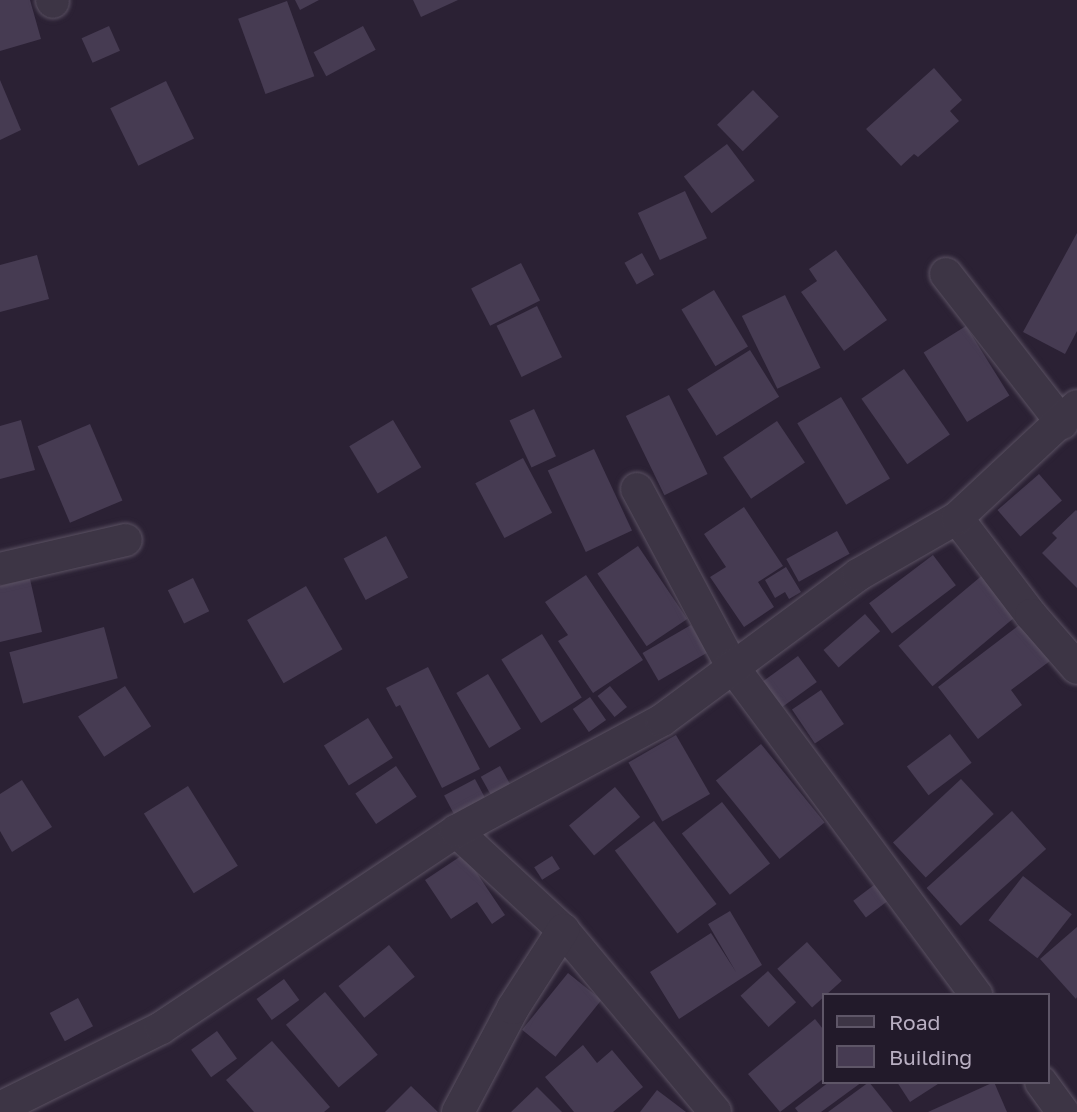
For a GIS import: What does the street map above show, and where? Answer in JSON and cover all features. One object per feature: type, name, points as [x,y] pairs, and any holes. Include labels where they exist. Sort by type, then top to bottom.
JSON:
[{"type":"street","points":[[0,1108],[161,1028],[456,831],[662,720],[858,575],[957,518],[1070,414],[946,274]]},
{"type":"street","points":[[637,489],[732,666],[975,993]]},
{"type":"street","points":[[957,518],[1077,668]]},
{"type":"street","points":[[0,569],[126,540]]},
{"type":"street","points":[[456,831],[563,930],[715,1112]]},
{"type":"street","points":[[458,1112],[513,1008],[563,930]]},
{"type":"street","points":[[1042,1084],[1063,1112]]},
{"type":"building","points":[[0,0],[30,0],[41,39],[0,51]]},
{"type":"building","points":[[295,0],[319,0],[300,10]]},
{"type":"building","points":[[413,0],[458,0],[421,17]]},
{"type":"building","points":[[287,1],[314,76],[265,94],[238,19]]},
{"type":"building","points":[[109,26],[120,51],[93,63],[82,38]]},
{"type":"building","points":[[363,26],[376,50],[326,76],[314,52]]},
{"type":"building","points":[[934,68],[962,100],[950,111],[959,121],[918,157],[914,154],[901,166],[866,129]]},
{"type":"building","points":[[0,80],[21,130],[0,140]]},
{"type":"building","points":[[166,81],[194,139],[138,166],[110,108]]},
{"type":"building","points":[[753,90],[779,117],[743,151],[717,125]]},
{"type":"building","points":[[727,144],[755,181],[712,213],[684,176]]},
{"type":"building","points":[[685,191],[707,238],[660,260],[638,213]]},
{"type":"building","points":[[1077,233],[1077,331],[1065,354],[1023,332]]},
{"type":"building","points":[[836,250],[887,320],[844,351],[801,292],[817,281],[809,269]]},
{"type":"building","points":[[642,253],[654,275],[637,285],[625,263]]},
{"type":"building","points":[[37,255],[49,299],[0,312],[0,265]]},
{"type":"building","points":[[521,263],[540,300],[490,326],[471,288]]},
{"type":"building","points":[[714,290],[748,347],[715,366],[681,310]]},
{"type":"building","points":[[785,295],[821,368],[777,389],[742,316]]},
{"type":"building","points":[[537,306],[562,357],[522,377],[497,326]]},
{"type":"building","points":[[966,326],[1009,396],[967,422],[924,352]]},
{"type":"building","points":[[750,350],[779,397],[716,436],[687,389]]},
{"type":"building","points":[[904,369],[950,435],[907,464],[861,399]]},
{"type":"building","points":[[669,395],[708,474],[664,495],[626,416]]},
{"type":"building","points":[[841,397],[890,478],[846,505],[797,423]]},
{"type":"building","points":[[534,409],[556,456],[532,468],[510,420]]},
{"type":"building","points":[[21,420],[35,470],[0,479],[0,426]]},
{"type":"building","points":[[393,420],[421,467],[378,493],[349,446]]},
{"type":"building","points":[[777,421],[805,462],[751,499],[723,457]]},
{"type":"building","points":[[90,424],[122,500],[70,523],[38,446]]},
{"type":"building","points":[[594,449],[632,531],[586,552],[548,471]]},
{"type":"building","points":[[523,458],[552,513],[504,538],[475,483]]},
{"type":"building","points":[[1039,474],[1062,500],[1020,536],[997,510]]},
{"type":"building","points":[[744,507],[783,566],[758,582],[774,607],[744,627],[710,577],[726,567],[704,534]]},
{"type":"building","points":[[1076,510],[1077,588],[1042,553],[1057,538],[1052,533]]},
{"type":"building","points":[[837,531],[850,554],[799,582],[786,559]]},
{"type":"building","points":[[386,536],[408,577],[366,600],[344,559]]},
{"type":"building","points":[[638,546],[687,619],[647,646],[597,573]]},
{"type":"building","points":[[933,555],[956,585],[892,633],[869,603]]},
{"type":"building","points":[[786,567],[801,592],[789,599],[785,592],[775,598],[765,580]]},
{"type":"building","points":[[985,573],[1019,614],[933,686],[898,646]]},
{"type":"building","points":[[586,575],[643,660],[593,693],[558,641],[568,635],[545,602]]},
{"type":"building","points":[[193,578],[209,611],[184,624],[168,590]]},
{"type":"building","points":[[30,579],[42,632],[0,642],[0,586]]},
{"type":"building","points":[[306,586],[342,649],[284,683],[247,620]]},
{"type":"building","points":[[865,614],[880,631],[839,667],[823,650]]},
{"type":"building","points":[[1026,620],[1054,658],[1011,690],[1022,705],[978,739],[938,687]]},
{"type":"building","points":[[691,625],[707,653],[659,681],[643,653]]},
{"type":"building","points":[[104,627],[118,678],[23,704],[9,652]]},
{"type":"building","points":[[542,634],[582,698],[541,723],[501,659]]},
{"type":"building","points":[[798,656],[817,682],[781,708],[762,682]]},
{"type":"building","points":[[428,667],[480,769],[442,788],[400,705],[396,707],[386,688]]},
{"type":"building","points":[[488,674],[521,729],[489,748],[456,693]]},
{"type":"building","points":[[125,686],[151,726],[104,757],[78,716]]},
{"type":"building","points":[[610,686],[627,707],[615,717],[598,696]]},
{"type":"building","points":[[821,690],[844,724],[815,744],[792,710]]},
{"type":"building","points":[[590,697],[606,720],[589,732],[573,709]]},
{"type":"building","points":[[368,718],[393,758],[349,785],[324,746]]},
{"type":"building","points":[[950,734],[972,763],[929,795],[907,766]]},
{"type":"building","points":[[676,735],[710,794],[662,821],[628,762]]},
{"type":"building","points":[[761,744],[825,822],[779,859],[716,781]]},
{"type":"building","points":[[396,766],[417,797],[376,824],[355,793]]},
{"type":"building","points":[[500,766],[510,784],[491,795],[481,777]]},
{"type":"building","points":[[475,779],[487,802],[456,818],[444,795]]},
{"type":"building","points":[[961,779],[994,814],[926,878],[893,842]]},
{"type":"building","points":[[22,780],[52,827],[12,852],[0,831],[0,794]]},
{"type":"building","points":[[188,786],[238,866],[194,893],[144,814]]},
{"type":"building","points":[[615,787],[640,817],[594,855],[569,826]]},
{"type":"building","points":[[722,802],[770,863],[730,895],[682,833]]},
{"type":"building","points":[[1012,811],[1046,849],[961,926],[927,888]]},
{"type":"building","points":[[654,821],[717,904],[677,934],[615,850]]},
{"type":"building","points":[[464,854],[505,915],[492,924],[477,902],[451,919],[425,880]]},
{"type":"building","points":[[552,856],[560,869],[542,880],[534,867]]},
{"type":"building","points":[[1023,876],[1072,914],[1037,958],[989,920]]},
{"type":"building","points":[[878,882],[891,899],[866,917],[853,901]]},
{"type":"building","points":[[730,911],[762,965],[679,1019],[650,972],[711,933],[736,972],[708,924]]},
{"type":"building","points":[[1077,927],[1077,997],[1076,999],[1040,959]]},
{"type":"building","points":[[807,942],[842,981],[828,993],[822,993],[822,998],[812,1007],[777,969]]},
{"type":"building","points":[[389,945],[415,977],[364,1018],[338,986]]},
{"type":"building","points":[[768,971],[796,1002],[769,1027],[741,996]]},
{"type":"building","points":[[568,973],[601,1000],[555,1057],[522,1030]]},
{"type":"building","points":[[284,979],[299,1000],[272,1020],[256,999]]},
{"type":"building","points":[[325,992],[378,1055],[339,1088],[286,1025]]},
{"type":"building","points":[[78,998],[93,1026],[65,1041],[50,1013]]},
{"type":"building","points":[[815,1019],[822,1028],[822,1080],[780,1112],[748,1074]]},
{"type":"building","points":[[217,1031],[237,1059],[211,1077],[191,1050]]},
{"type":"building","points":[[272,1041],[330,1107],[324,1112],[254,1112],[226,1080]]},
{"type":"building","points":[[583,1045],[597,1063],[612,1050],[643,1087],[613,1112],[574,1112],[545,1077]]},
{"type":"building","points":[[826,1084],[859,1084],[821,1112],[798,1112],[795,1108]]},
{"type":"building","points":[[866,1084],[871,1084],[893,1112],[828,1112]]},
{"type":"building","points":[[898,1084],[938,1084],[910,1102]]},
{"type":"building","points":[[995,1084],[1007,1112],[928,1112]]},
{"type":"building","points":[[411,1086],[438,1112],[385,1112]]},
{"type":"building","points":[[537,1087],[562,1112],[511,1112]]},
{"type":"building","points":[[657,1090],[686,1112],[640,1112]]}]
